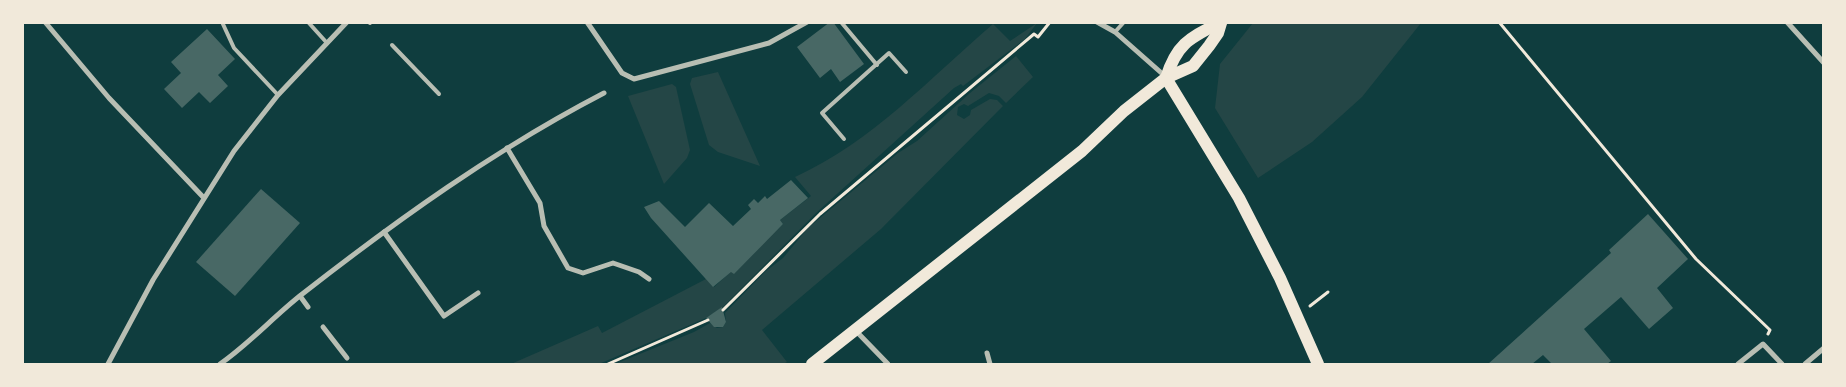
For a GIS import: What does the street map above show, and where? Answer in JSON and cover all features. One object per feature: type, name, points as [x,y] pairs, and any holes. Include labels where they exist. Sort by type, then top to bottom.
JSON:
[{"type":"main road","points":[[1221,23],[1193,36],[1173,56],[1166,78],[1240,198],[1280,278],[1318,364]]},
{"type":"main road","points":[[812,364],[1082,151],[1124,112],[1166,78],[1193,66],[1218,33],[1221,23]]},
{"type":"street","points":[[44,22],[109,98],[204,198]]},
{"type":"street","points":[[108,364],[153,280],[234,151],[278,95],[347,22]]},
{"type":"street","points":[[587,22],[622,73],[634,79],[769,43],[807,22]]},
{"type":"street","points":[[1097,22],[1115,32],[1166,78]]},
{"type":"street","points":[[1787,22],[1824,63]]},
{"type":"street","points":[[220,364],[300,296],[384,232],[507,148],[552,120],[604,93]]},
{"type":"street","points":[[507,148],[540,203],[544,226],[568,268],[583,273],[613,263],[639,272],[649,279]]},
{"type":"street","points":[[384,232],[444,316],[478,293]]},
{"type":"street","points":[[300,296],[308,307]]},
{"type":"street","points":[[323,327],[347,358]]},
{"type":"street","points":[[856,331],[888,364]]},
{"type":"street","points":[[1738,364],[1764,344],[1782,364]]},
{"type":"street","points":[[1805,364],[1824,348]]},
{"type":"street","points":[[987,353],[990,364]]},
{"type":"lane","points":[[222,22],[234,48],[278,95]]},
{"type":"lane","points":[[308,22],[328,43]]},
{"type":"lane","points":[[841,22],[877,65]]},
{"type":"lane","points":[[1115,32],[1124,22]]},
{"type":"lane","points":[[392,45],[439,94]]},
{"type":"lane","points":[[844,139],[822,113],[889,53],[906,72]]},
{"type":"path","points":[[723,310],[820,214],[1034,34],[1038,37],[1050,22]]},
{"type":"path","points":[[1499,22],[1696,259],[1770,330],[1764,344]]},
{"type":"path","points":[[608,364],[708,320]]},
{"type":"shaded area","points":[[1037,23],[1025,39],[963,86],[961,84],[954,88],[816,213],[722,308],[706,318],[599,364],[511,364],[598,326],[602,333],[706,279],[714,287],[783,224],[780,220],[811,196],[795,177],[823,163],[875,127],[993,24],[1010,41]]},
{"type":"shaded area","points":[[1253,23],[1421,23],[1362,97],[1312,142],[1258,178],[1215,108],[1220,64]]},
{"type":"shaded area","points":[[1016,56],[1033,77],[1006,103],[999,96],[989,93],[968,106],[964,104],[958,107],[957,115],[964,119],[970,115],[971,110],[990,99],[997,100],[1003,106],[881,229],[762,330],[787,362],[783,364],[615,364],[694,332],[710,323],[717,328],[723,327],[726,322],[725,313],[766,271],[783,258],[808,228],[898,153],[917,141],[970,93]]},
{"type":"shaded area","points":[[718,72],[760,166],[718,152],[709,145],[690,84],[692,78]]},
{"type":"shaded area","points":[[672,84],[676,87],[690,150],[687,158],[664,184],[628,96]]},
{"type":"building","points":[[830,22],[833,22],[864,64],[840,82],[831,69],[820,78],[797,47]]},
{"type":"building","points":[[207,29],[235,59],[218,75],[228,86],[210,103],[199,92],[182,108],[164,89],[181,73],[171,62]]},
{"type":"building","points":[[791,180],[808,198],[780,220],[783,224],[734,274],[731,272],[713,287],[651,218],[644,207],[659,201],[685,227],[709,203],[733,226],[751,209],[748,205],[754,199],[758,203],[765,196],[767,199]]},
{"type":"building","points":[[261,189],[300,223],[235,296],[196,262]]},
{"type":"building","points":[[1648,214],[1688,259],[1657,288],[1673,308],[1649,329],[1621,297],[1584,329],[1611,361],[1607,364],[1552,364],[1543,355],[1532,364],[1488,364],[1611,253],[1609,250]]},
{"type":"building","points":[[722,307],[726,322],[723,327],[714,327],[706,318]]}]
